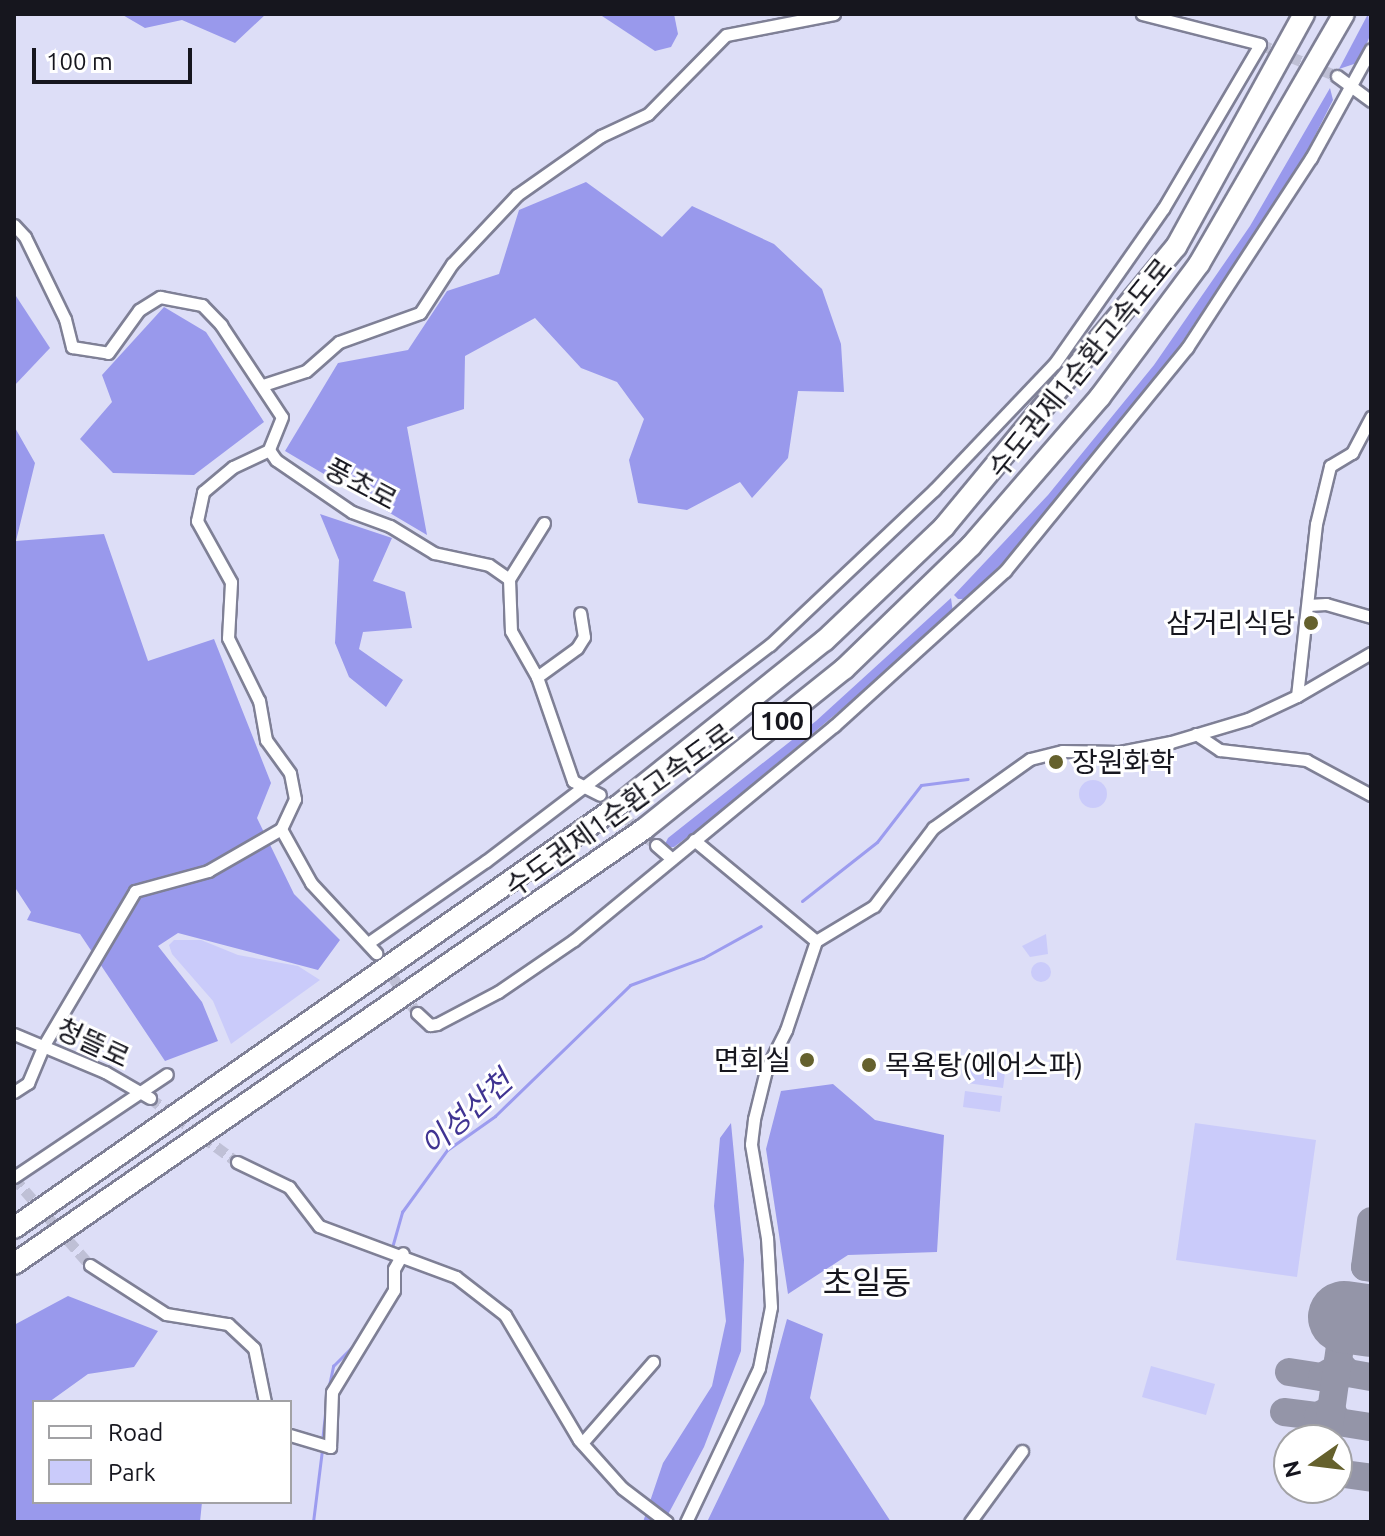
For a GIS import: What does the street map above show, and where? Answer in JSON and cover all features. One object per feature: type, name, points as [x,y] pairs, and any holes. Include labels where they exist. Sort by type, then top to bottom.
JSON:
[{"type":"highway","name":"수도권제1순환고속도로","points":[[14,1228],[619,805],[724,724],[857,610],[944,527],[1176,247],[1304,14]]},
{"type":"highway","name":"수도권제1순환고속도로","points":[[14,1267],[40,1246],[631,839],[844,669],[971,546],[1100,397],[1199,264],[1344,14]]},
{"type":"street","points":[[263,385],[306,371],[339,342],[420,313],[452,264],[517,195],[601,136],[648,114],[726,35],[834,14]]},
{"type":"street","points":[[281,829],[311,883],[372,948],[582,785],[770,645],[934,490],[1055,363],[1124,268],[1260,44],[1142,14]]},
{"type":"street","points":[[417,1013],[430,1025],[437,1024],[498,992],[601,920],[938,635],[1028,545],[1187,348],[1294,187],[1371,49]]},
{"type":"street","points":[[1337,76],[1353,84],[1371,101]]},
{"type":"street","points":[[14,225],[25,237],[65,319],[72,347],[108,353],[139,310],[171,295],[213,313],[282,417],[269,450],[233,467],[203,492],[197,521],[231,582],[228,638],[259,701],[266,740],[290,773],[295,799],[281,829],[208,871],[135,891],[44,1045],[28,1083],[14,1092]]},
{"type":"street","points":[[1297,696],[1316,524],[1330,466],[1352,453],[1371,417]]},
{"type":"street","name":"풍초로","points":[[269,450],[321,495],[390,526],[434,553],[489,565],[509,579]]},
{"type":"street","points":[[544,523],[509,579],[511,631],[537,677],[573,781],[600,795]]},
{"type":"street","points":[[1308,605],[1326,604],[1371,617]]},
{"type":"street","points":[[537,677],[577,648],[584,637],[580,613]]},
{"type":"street","points":[[686,1522],[759,1368],[771,1307],[767,1238],[751,1144],[754,1119],[766,1070],[786,1030],[816,941],[874,906],[933,828],[1030,759],[1062,751],[1120,752],[1196,734],[1297,696],[1371,653]]},
{"type":"street","points":[[1196,734],[1220,750],[1306,760],[1371,795]]},
{"type":"street","points":[[694,840],[816,941]]},
{"type":"street","points":[[656,845],[672,859]]},
{"type":"street","name":"청뜰로","points":[[14,1034],[44,1045],[150,1098]]},
{"type":"street","points":[[14,1177],[167,1074]]},
{"type":"street","points":[[237,1162],[289,1187],[319,1226],[403,1253],[456,1277],[505,1315],[582,1443],[622,1488],[667,1522]]},
{"type":"street","points":[[292,1436],[330,1447],[332,1392],[394,1290],[394,1269],[403,1253]]},
{"type":"street","points":[[90,1265],[166,1314],[228,1324],[254,1348],[265,1400]]},
{"type":"street","points":[[582,1443],[653,1362]]},
{"type":"street","points":[[970,1522],[1022,1451]]},
{"type":"green space","points":[[1093,780],[1103,784],[1107,794],[1103,804],[1093,808],[1083,804],[1079,794],[1083,784]]},
{"type":"green space","points":[[1046,934],[1048,954],[1030,957],[1022,946]]},
{"type":"green space","points":[[174,940],[201,940],[238,955],[298,966],[320,980],[231,1044],[213,1001],[172,954],[169,945]]},
{"type":"green space","points":[[1041,962],[1048,965],[1051,972],[1048,979],[1041,982],[1034,979],[1031,972],[1034,965]]},
{"type":"green space","points":[[970,1068],[1005,1073],[1003,1088],[967,1083]]},
{"type":"green space","points":[[965,1091],[1002,1096],[1000,1112],[963,1107]]},
{"type":"green space","points":[[1195,1123],[1316,1140],[1297,1277],[1176,1260]]},
{"type":"green space","points":[[1151,1366],[1215,1384],[1206,1415],[1142,1397]]},
{"type":"shaded area","points":[[121,14],[266,14],[235,43],[182,20],[145,28]]},
{"type":"shaded area","points":[[599,14],[674,14],[678,34],[671,47],[655,51]]},
{"type":"shaded area","points":[[1368,14],[1371,33],[1365,48],[1357,63],[1339,69]]},
{"type":"shaded area","points":[[1330,88],[1333,100],[1299,167],[1176,351],[1014,551],[967,599],[958,599],[954,595],[1048,495],[1154,365],[1250,226]]},
{"type":"shaded area","points":[[586,182],[662,237],[692,206],[774,244],[822,289],[841,344],[844,392],[798,391],[788,458],[752,498],[740,482],[687,510],[638,503],[629,460],[644,419],[617,382],[581,368],[535,318],[465,356],[464,409],[407,427],[427,535],[285,451],[338,363],[408,350],[447,291],[499,274],[519,210]]},
{"type":"shaded area","points":[[14,293],[50,348],[14,386]]},
{"type":"shaded area","points":[[164,307],[206,332],[264,422],[194,475],[113,473],[80,439],[112,402],[102,375]]},
{"type":"shaded area","points":[[14,426],[35,463],[16,541],[104,534],[148,661],[214,639],[271,783],[257,818],[294,894],[340,940],[318,970],[178,933],[158,946],[202,1002],[218,1041],[165,1061],[80,934],[27,920],[31,912],[14,886]]},
{"type":"shaded area","points":[[320,514],[392,538],[373,581],[405,592],[412,628],[363,632],[359,649],[403,680],[386,707],[349,677],[335,643],[339,560]]},
{"type":"shaded area","points":[[951,598],[953,613],[893,666],[706,823],[674,847],[663,848],[668,838],[816,721]]},
{"type":"shaded area","points":[[833,1084],[875,1120],[944,1135],[937,1252],[848,1255],[788,1294],[766,1149],[781,1091]]},
{"type":"shaded area","points":[[731,1123],[744,1260],[741,1351],[704,1447],[664,1522],[643,1522],[663,1463],[712,1386],[726,1321],[714,1206],[720,1138]]},
{"type":"shaded area","points":[[68,1296],[158,1331],[134,1367],[88,1374],[52,1400],[32,1400],[32,1504],[202,1504],[200,1522],[14,1522],[14,1325]]},
{"type":"shaded area","points":[[787,1319],[823,1334],[810,1398],[891,1522],[707,1522],[764,1404]]},
{"type":"waterway","name":"이성산천","points":[[802,901],[877,842],[921,785],[968,779]]},
{"type":"waterway","name":"이성산천","points":[[391,1251],[402,1212],[447,1150],[495,1116],[630,985],[703,958],[761,926]]},
{"type":"waterway","name":"이성산천","points":[[328,1390],[333,1366],[355,1344]]},
{"type":"waterway","name":"이성산천","points":[[322,1442],[326,1406]]},
{"type":"waterway","name":"이성산천","points":[[313,1522],[322,1450]]},
{"type":"taxiway","points":[[1371,1221],[1365,1267],[1371,1268]]},
{"type":"taxiway","points":[[1329,1424],[1344,1317]]},
{"type":"taxiway","points":[[1338,1362],[1348,1373],[1371,1377]]},
{"type":"taxiway","points":[[1289,1372],[1322,1377],[1337,1368]]},
{"type":"taxiway","points":[[1284,1412],[1318,1416],[1331,1409],[1338,1422],[1371,1427]]},
{"type":"taxiway","points":[[1353,1475],[1371,1478]]},
{"type":"runway","points":[[1344,1317],[1371,1321]]},
{"type":"tunnel","points":[[1260,44],[1337,76]]},
{"type":"tunnel","points":[[600,795],[656,845]]},
{"type":"tunnel","points":[[384,964],[417,1013]]},
{"type":"tunnel","points":[[150,1098],[237,1162]]},
{"type":"tunnel","points":[[14,1178],[90,1265]]},
{"type":"place","name":"삼거리식당","points":[[1311,623]]},
{"type":"place","name":"장원화학","points":[[1056,762]]},
{"type":"place","name":"면회실","points":[[807,1060]]},
{"type":"place","name":"목욕탕(에어스파)","points":[[869,1065]]},
{"type":"district","name":"초일동","points":[[867,1282]]}]
